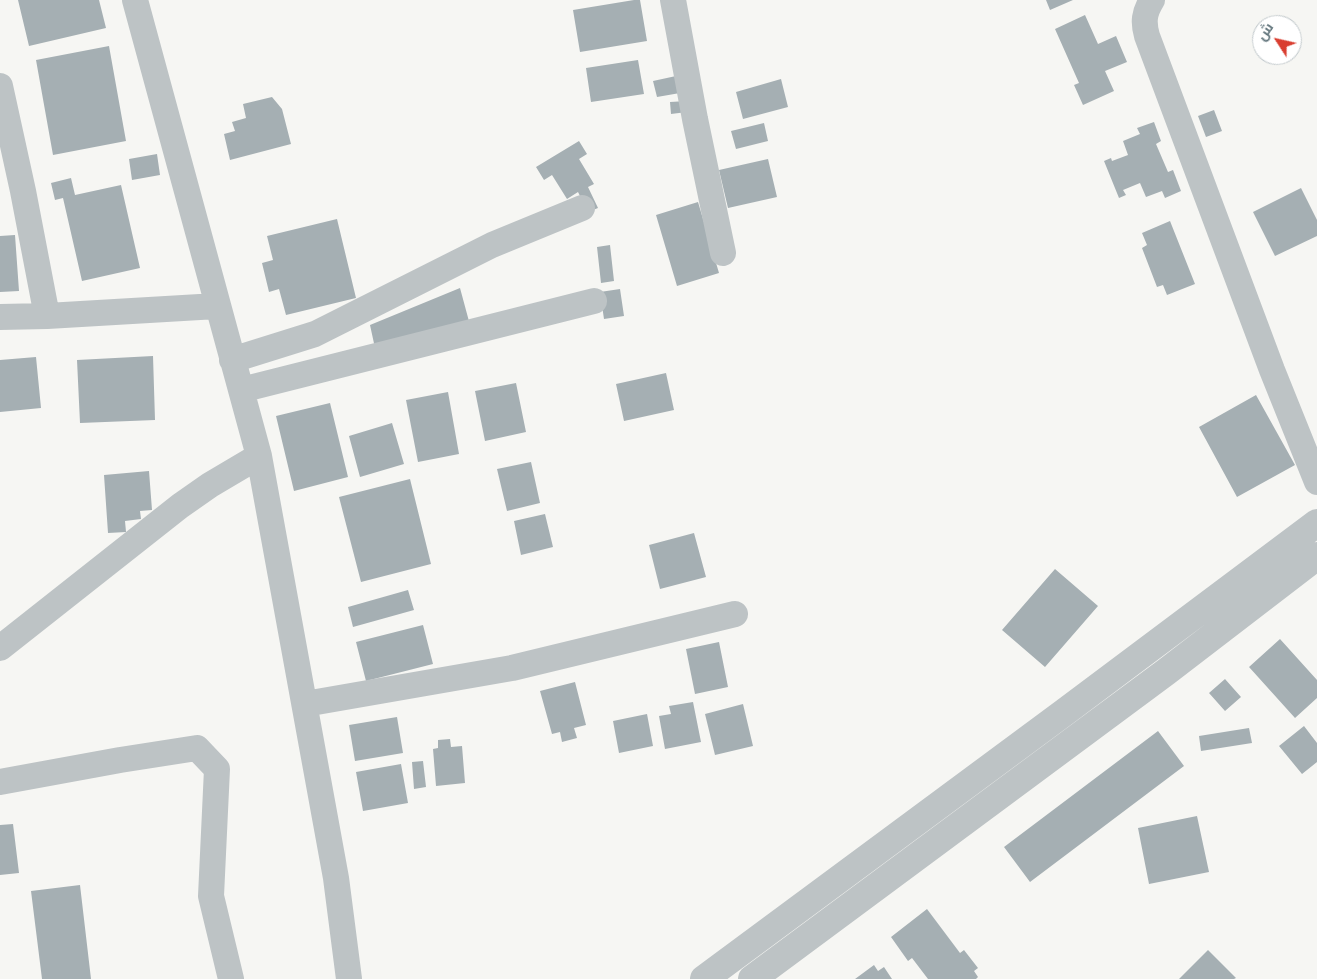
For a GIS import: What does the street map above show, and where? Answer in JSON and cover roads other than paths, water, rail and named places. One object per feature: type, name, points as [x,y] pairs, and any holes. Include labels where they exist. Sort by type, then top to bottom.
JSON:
[{"type":"street","points":[[135,0],[259,456],[336,878],[349,979]]},
{"type":"street","points":[[673,0],[694,118],[723,253]]},
{"type":"street","points":[[1152,0],[1145,11],[1144,24],[1147,36],[1276,379],[1317,482]]},
{"type":"street","points":[[0,86],[23,191],[47,316]]},
{"type":"street","points":[[232,360],[315,334],[492,245],[582,208]]},
{"type":"street","points":[[240,390],[594,301]]},
{"type":"street","points":[[0,317],[217,306]]},
{"type":"street","points":[[0,648],[180,506],[210,485],[259,456]]},
{"type":"street","points":[[704,979],[1047,726],[1317,523]]},
{"type":"street","points":[[752,979],[1158,677],[1317,556]]},
{"type":"street","points":[[305,704],[512,668],[735,614]]},
{"type":"street","points":[[0,782],[198,748],[217,769],[211,896],[231,979]]}]
